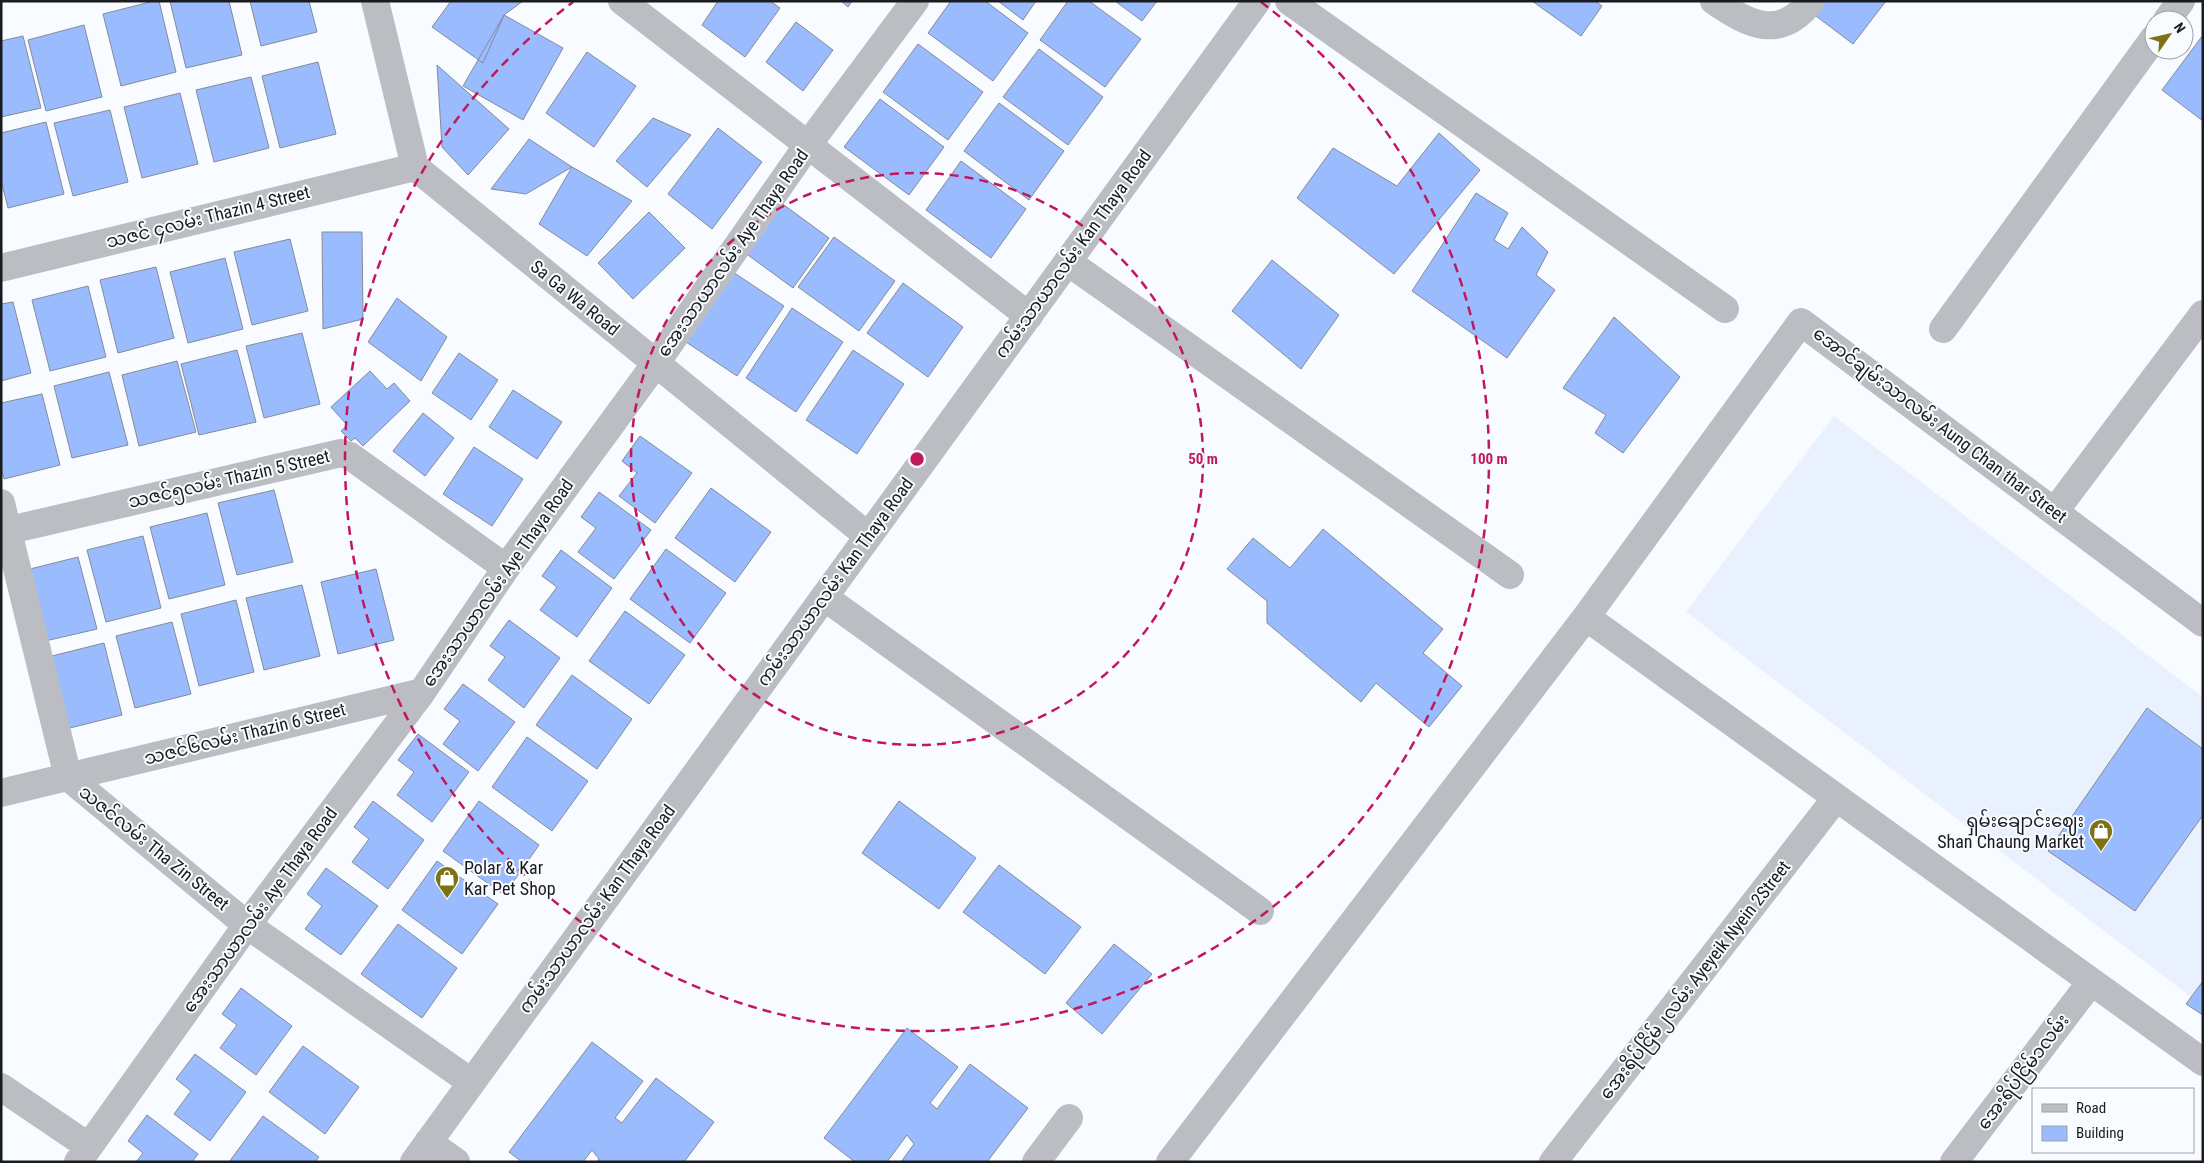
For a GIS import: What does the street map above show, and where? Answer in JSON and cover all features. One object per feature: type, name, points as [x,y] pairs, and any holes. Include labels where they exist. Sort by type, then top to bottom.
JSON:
[{"type":"street","points":[[375,1],[415,167]]},
{"type":"street","points":[[622,1],[1029,316]]},
{"type":"street","name":"အေးသာယာလမ်း Aye Thaya Road","points":[[83,1154],[247,925],[422,692],[506,568],[656,363],[807,146],[915,1]]},
{"type":"street","name":"ကမ်းသာယာလမ်း Kan Thaya Road","points":[[421,1152],[1257,1]]},
{"type":"street","points":[[1289,1],[1725,309]]},
{"type":"street","points":[[1714,1],[1740,19],[1765,26],[1782,24],[1797,17],[1811,1]]},
{"type":"street","points":[[1943,329],[2144,52]]},
{"type":"street","name":"သဇင် ၄လမ်း Thazin 4 Street","points":[[1,268],[415,167]]},
{"type":"street","name":"Sa Ga Wa Road","points":[[415,167],[868,536]]},
{"type":"street","points":[[1068,262],[1510,576]]},
{"type":"street","points":[[2054,510],[2203,314]]},
{"type":"street","name":"အောင်ချမ်းသာလမ်း Aung Chan thar Street","points":[[1586,617],[1801,322],[2203,623]]},
{"type":"street","name":"သဇင်၅လမ်း Thazin 5 Street","points":[[5,531],[340,454],[350,456],[506,568]]},
{"type":"street","name":"သဇင်လမ်း Tha Zin Street","points":[[1,503],[5,531],[68,777],[247,925],[472,1082]]},
{"type":"street","points":[[824,597],[1260,911]]},
{"type":"street","points":[[1170,1162],[1586,617],[2203,1062]]},
{"type":"street","name":"သဇင်၆လမ်း Thazin 6 Street","points":[[1,793],[422,692]]},
{"type":"street","name":"အေးရိပ်ငြိမ်၂လမ်း Ayeyeik Nyein 2Street","points":[[1553,1162],[1836,798]]},
{"type":"street","name":"အေးရိပ်ငြိမ်၁လမ်း","points":[[1954,1162],[2092,982]]},
{"type":"street","points":[[1,1087],[83,1154]]},
{"type":"street","points":[[1036,1162],[1068,1118]]},
{"type":"street","points":[[421,1152],[456,1162]]},
{"type":"shaded area","name":"ရှမ်းချောင်းဈေး Shan Chaung Market","points":[[1834,416],[2203,697],[2203,1006],[1686,612]]},
{"type":"building","points":[[159,1],[176,72],[121,86],[103,14]]},
{"type":"building","points":[[170,1],[229,1],[242,55],[186,68]]},
{"type":"building","points":[[250,1],[309,1],[317,32],[261,46]]},
{"type":"building","points":[[451,1],[523,1],[504,15],[483,63],[432,27]]},
{"type":"building","points":[[718,1],[770,1],[780,8],[745,57],[702,25]]},
{"type":"building","points":[[841,1],[852,1],[848,7]]},
{"type":"building","points":[[951,1],[985,1],[1028,33],[993,81],[928,33]]},
{"type":"building","points":[[998,1],[1036,1],[1023,20]]},
{"type":"building","points":[[1068,1],[1089,1],[1141,39],[1105,87],[1040,40]]},
{"type":"building","points":[[1115,1],[1157,1],[1142,21]]},
{"type":"building","points":[[1532,1],[1595,1],[1602,6],[1581,36]]},
{"type":"building","points":[[1821,1],[1886,1],[1853,44],[1812,13]]},
{"type":"building","points":[[504,15],[563,48],[523,120],[463,86]]},
{"type":"building","points":[[796,22],[833,50],[803,91],[766,62]]},
{"type":"building","points":[[84,25],[102,97],[46,111],[28,40]]},
{"type":"building","points":[[2203,35],[2203,121],[2162,90],[2184,60],[2194,60],[2194,47]]},
{"type":"building","points":[[23,36],[41,108],[1,117],[1,41]]},
{"type":"building","points":[[918,44],[983,92],[948,140],[883,92]]},
{"type":"building","points":[[1039,49],[1103,97],[1068,145],[1003,97]]},
{"type":"building","points":[[587,52],[636,86],[594,147],[546,113]]},
{"type":"building","points":[[318,62],[336,134],[280,148],[262,76]]},
{"type":"building","points":[[437,65],[509,129],[468,175],[442,147]]},
{"type":"building","points":[[251,77],[269,148],[214,162],[196,90]]},
{"type":"building","points":[[180,93],[198,164],[142,178],[124,107]]},
{"type":"building","points":[[880,99],[944,147],[909,195],[844,147]]},
{"type":"building","points":[[999,103],[1064,151],[1029,200],[964,151]]},
{"type":"building","points":[[110,110],[128,182],[73,196],[54,123]]},
{"type":"building","points":[[653,118],[691,135],[647,187],[616,161]]},
{"type":"building","points":[[46,122],[64,194],[8,208],[1,180],[1,133]]},
{"type":"building","points":[[718,128],[762,162],[712,229],[668,194]]},
{"type":"building","points":[[1439,133],[1480,170],[1394,274],[1297,198],[1333,148],[1397,186]]},
{"type":"building","points":[[529,139],[572,167],[526,194],[491,189]]},
{"type":"building","points":[[961,161],[1026,209],[991,258],[926,210]]},
{"type":"building","points":[[572,167],[632,201],[587,256],[539,224]]},
{"type":"building","points":[[1476,193],[1508,213],[1494,240],[1508,249],[1522,227],[1548,252],[1536,275],[1555,290],[1507,358],[1412,291]]},
{"type":"building","points":[[769,194],[829,238],[793,288],[733,244]]},
{"type":"building","points":[[649,212],[685,248],[633,299],[598,263]]},
{"type":"building","points":[[322,232],[362,232],[363,319],[323,329]]},
{"type":"building","points":[[834,237],[895,281],[859,331],[798,287]]},
{"type":"building","points":[[290,239],[308,311],[252,325],[234,252]]},
{"type":"building","points":[[225,258],[243,329],[188,343],[170,272]]},
{"type":"building","points":[[1272,260],[1339,315],[1301,369],[1232,311]]},
{"type":"building","points":[[156,267],[174,338],[118,353],[100,280]]},
{"type":"building","points":[[733,272],[784,306],[737,376],[686,342]]},
{"type":"building","points":[[903,283],[963,327],[928,377],[867,333]]},
{"type":"building","points":[[88,286],[106,357],[50,371],[32,300]]},
{"type":"building","points":[[397,298],[447,337],[421,381],[368,342]]},
{"type":"building","points":[[13,302],[31,373],[1,381],[1,304]]},
{"type":"building","points":[[792,308],[843,342],[796,412],[746,378]]},
{"type":"building","points":[[1614,317],[1680,377],[1623,453],[1595,433],[1606,415],[1563,388]]},
{"type":"building","points":[[302,333],[320,404],[264,418],[246,346]]},
{"type":"building","points":[[237,350],[256,422],[199,435],[181,364]]},
{"type":"building","points":[[853,350],[904,384],[857,454],[806,420]]},
{"type":"building","points":[[459,353],[498,380],[471,420],[432,393]]},
{"type":"building","points":[[177,361],[196,432],[139,446],[122,375]]},
{"type":"building","points":[[370,371],[387,389],[394,383],[410,401],[363,446],[355,438],[351,441],[341,431],[347,425],[331,407]]},
{"type":"building","points":[[109,372],[128,445],[72,458],[54,386]]},
{"type":"building","points":[[513,390],[562,422],[537,459],[489,427]]},
{"type":"building","points":[[42,394],[60,465],[4,479],[1,467],[1,403]]},
{"type":"building","points":[[423,413],[454,438],[425,476],[393,451]]},
{"type":"building","points":[[640,436],[692,473],[655,523],[619,496],[637,473],[622,461]]},
{"type":"building","points":[[474,447],[523,479],[492,526],[443,494]]},
{"type":"building","points":[[711,488],[771,532],[735,582],[675,538]]},
{"type":"building","points":[[274,490],[293,562],[237,575],[218,503]]},
{"type":"building","points":[[599,492],[651,530],[614,579],[578,552],[596,528],[581,517]]},
{"type":"building","points":[[207,513],[225,585],[169,599],[150,527]]},
{"type":"building","points":[[1323,529],[1443,629],[1423,653],[1462,686],[1429,727],[1376,683],[1361,702],[1267,623],[1267,601],[1227,569],[1253,538],[1290,568]]},
{"type":"building","points":[[143,536],[161,608],[106,622],[87,550]]},
{"type":"building","points":[[666,549],[726,593],[690,643],[630,599]]},
{"type":"building","points":[[561,550],[612,588],[577,637],[540,610],[557,587],[542,576]]},
{"type":"building","points":[[78,557],[97,629],[41,642],[22,571]]},
{"type":"building","points":[[376,569],[394,640],[338,654],[321,582]]},
{"type":"building","points":[[302,585],[320,656],[264,670],[246,598]]},
{"type":"building","points":[[236,600],[254,672],[199,686],[181,614]]},
{"type":"building","points":[[625,611],[685,655],[649,704],[589,661]]},
{"type":"building","points":[[509,620],[560,658],[524,708],[488,680],[505,657],[490,646]]},
{"type":"building","points":[[172,622],[191,694],[135,708],[116,636]]},
{"type":"building","points":[[104,643],[122,715],[66,729],[48,657]]},
{"type":"building","points":[[572,675],[632,719],[597,769],[536,725]]},
{"type":"building","points":[[463,684],[515,722],[478,771],[443,744],[460,721],[444,709]]},
{"type":"building","points":[[2147,708],[2203,749],[2203,815],[2135,911],[2048,851]]},
{"type":"building","points":[[418,734],[469,772],[432,822],[397,795],[414,772],[398,760]]},
{"type":"building","points":[[527,737],[588,781],[552,831],[492,787]]},
{"type":"building","points":[[373,801],[424,840],[388,889],[352,862],[369,839],[354,827]]},
{"type":"building","points":[[479,801],[539,845],[504,895],[443,851]]},
{"type":"building","points":[[899,801],[976,858],[939,909],[862,853]]},
{"type":"building","points":[[437,861],[498,904],[462,954],[402,910]]},
{"type":"building","points":[[999,865],[1081,927],[1045,974],[963,912]]},
{"type":"building","points":[[326,868],[378,906],[341,955],[305,929],[322,906],[307,894]]},
{"type":"building","points":[[398,924],[457,968],[422,1018],[361,974]]},
{"type":"building","points":[[1114,944],[1152,974],[1102,1034],[1066,1003]]},
{"type":"building","points":[[2203,981],[2203,1015],[2186,1004]]},
{"type":"building","points":[[241,988],[292,1026],[256,1075],[220,1048],[237,1025],[222,1014]]},
{"type":"building","points":[[907,1028],[958,1067],[930,1103],[937,1109],[970,1064],[1028,1108],[987,1162],[901,1162],[914,1144],[907,1135],[887,1162],[855,1162],[824,1138]]},
{"type":"building","points":[[592,1042],[643,1081],[615,1118],[622,1123],[656,1078],[714,1122],[684,1162],[597,1162],[599,1159],[592,1150],[583,1162],[522,1162],[509,1152]]},
{"type":"building","points":[[303,1046],[359,1087],[325,1134],[269,1092]]},
{"type":"building","points":[[195,1054],[246,1092],[210,1141],[174,1114],[191,1091],[176,1079]]},
{"type":"building","points":[[147,1115],[198,1154],[192,1162],[136,1162],[143,1153],[128,1141]]},
{"type":"building","points":[[263,1116],[319,1157],[315,1162],[229,1162]]},
{"type":"place","name":"ရှမ်းချောင်းဈေး Shan Chaung Market","points":[[2101,852]]},
{"type":"place","name":"Polar & Kar Kar Pet Shop","points":[[447,899]]}]
